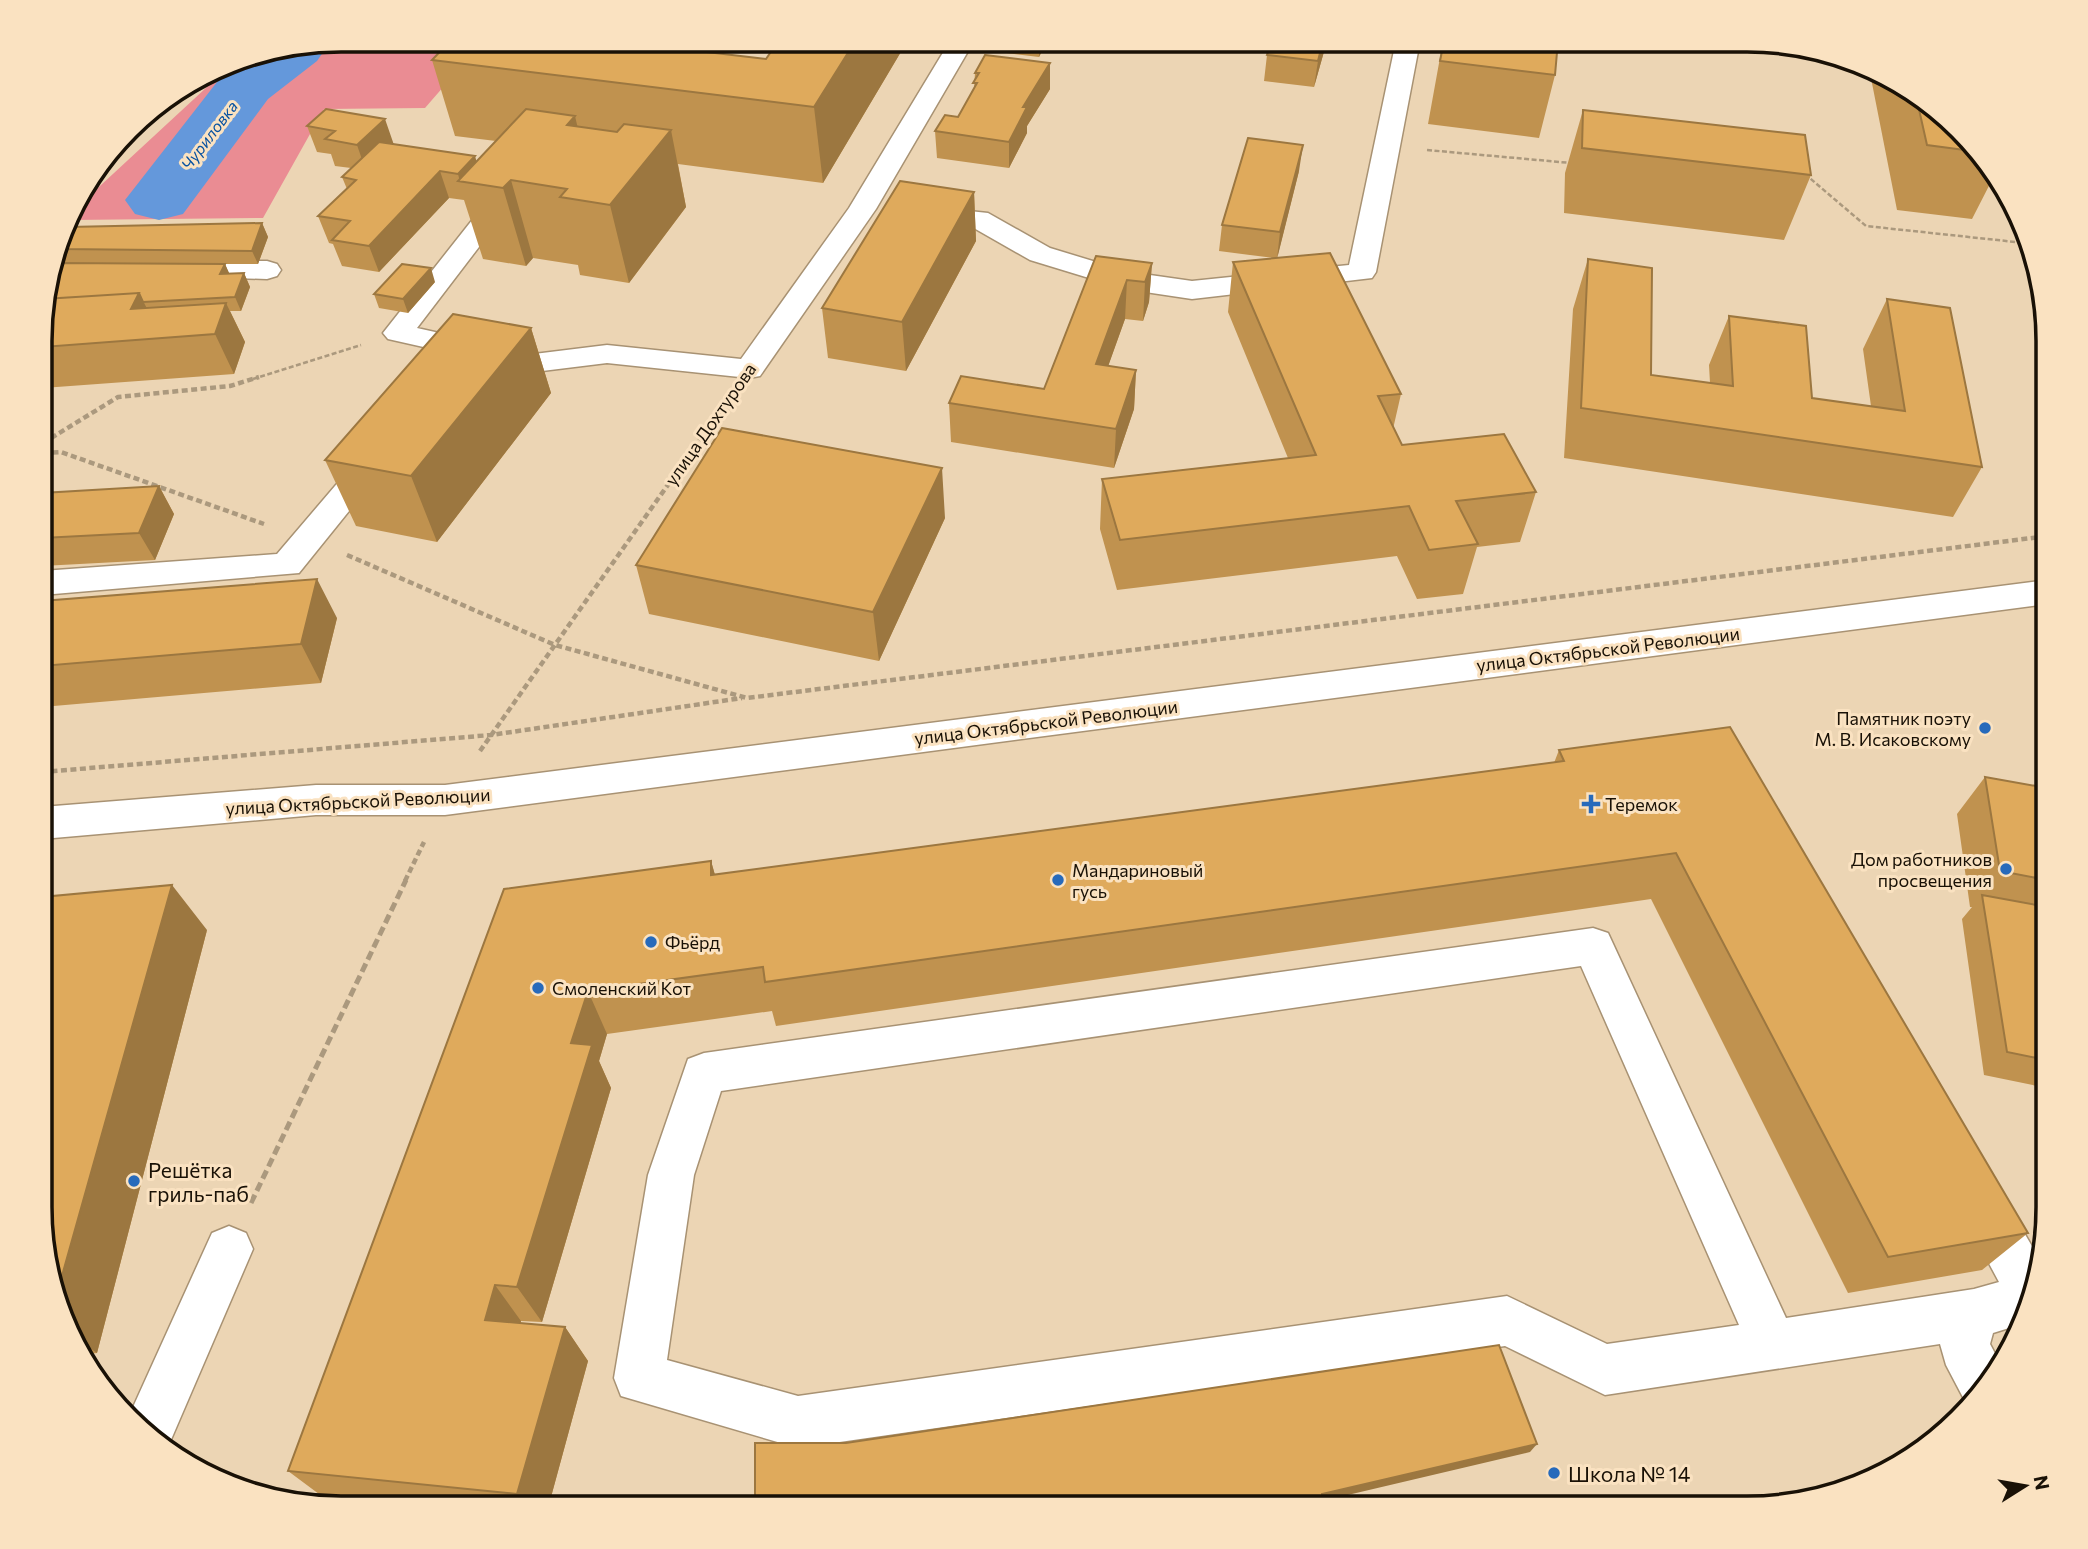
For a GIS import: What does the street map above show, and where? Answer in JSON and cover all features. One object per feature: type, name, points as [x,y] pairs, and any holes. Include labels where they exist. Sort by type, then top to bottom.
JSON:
[{"type":"street","name":"улица Дохтурова","points":[[749,369],[884,211],[957,52]]},
{"type":"street","points":[[884,211],[978,219],[1040,254],[1125,280],[1192,290],[1362,272],[1406,52]]},
{"type":"street","points":[[515,176],[398,333],[534,363],[607,354],[749,369]]},
{"type":"street","points":[[147,270],[267,271]]},
{"type":"street","points":[[52,582],[287,565],[395,436]]},
{"type":"street","name":"улица Октябрьской Революции","points":[[52,822],[316,800],[445,800],[2036,594]]},
{"type":"street","points":[[1772,1343],[1593,946],[704,1073],[671,1175],[639,1378],[798,1422],[1507,1321],[1605,1370],[1974,1314],[2021,1298]]},
{"type":"street","points":[[1964,1173],[2025,1284]]},
{"type":"street","points":[[151,1425],[229,1249]]},
{"type":"street","points":[[1974,1314],[1964,1347],[1980,1378]]},
{"type":"path","points":[[1388,145],[1582,163]]},
{"type":"path","points":[[1792,173],[1806,174],[1866,226],[2018,242]]},
{"type":"path","points":[[52,437],[118,397],[230,386],[398,333]]},
{"type":"path","name":"улица Дохтурова","points":[[229,1249],[445,800],[749,369]]},
{"type":"path","points":[[52,452],[61,452],[307,540],[555,645],[747,698]]},
{"type":"path","points":[[52,771],[491,735],[747,698],[2036,537]]},
{"type":"shaded area","points":[[474,52],[425,108],[324,109],[263,218],[79,220],[95,191],[210,84],[231,74],[267,62],[322,53]]},
{"type":"building","points":[[440,52],[706,52],[766,59],[771,52],[848,52],[814,107],[432,60]]},
{"type":"building","points":[[1268,52],[1320,52],[1318,61],[1267,55]]},
{"type":"building","points":[[1442,52],[1557,52],[1555,75],[1440,61]]},
{"type":"building","points":[[985,55],[1050,63],[1023,107],[1027,107],[1009,142],[935,131],[945,115],[958,117],[977,83],[973,83],[979,73],[975,73]]},
{"type":"building","points":[[326,109],[385,119],[357,145],[325,139],[335,131],[307,126]]},
{"type":"building","points":[[526,109],[575,116],[567,125],[617,132],[624,124],[671,130],[610,205],[560,197],[567,189],[511,180],[503,188],[458,181]]},
{"type":"building","points":[[1919,109],[1963,150],[1927,145]]},
{"type":"building","points":[[1583,110],[1805,135],[1811,175],[1582,148]]},
{"type":"building","points":[[1248,138],[1303,145],[1280,232],[1222,225]]},
{"type":"building","points":[[379,142],[475,156],[458,174],[440,171],[369,246],[332,240],[350,221],[318,216],[356,180],[342,177]]},
{"type":"building","points":[[900,181],[974,192],[902,322],[822,308]]},
{"type":"building","points":[[262,223],[252,251],[68,249],[76,227]]},
{"type":"building","points":[[1330,253],[1401,394],[1378,396],[1402,445],[1504,434],[1536,492],[1456,501],[1478,544],[1429,550],[1409,506],[1120,540],[1102,479],[1316,455],[1233,262]]},
{"type":"building","points":[[1096,256],[1152,263],[1145,282],[1127,280],[1096,364],[1136,370],[1116,429],[949,403],[961,376],[1044,389]]},
{"type":"building","points":[[1588,259],[1652,268],[1651,375],[1733,386],[1729,316],[1806,326],[1812,398],[1905,411],[1887,299],[1950,308],[1982,467],[1581,408]]},
{"type":"building","points":[[63,263],[225,264],[220,274],[244,273],[235,297],[143,302],[139,293],[56,298]]},
{"type":"building","points":[[402,264],[431,268],[403,299],[374,294]]},
{"type":"building","points":[[139,293],[131,309],[226,303],[215,334],[52,346],[56,298]]},
{"type":"building","points":[[453,314],[531,328],[411,476],[325,460]]},
{"type":"building","points":[[722,428],[942,468],[873,612],[636,565]]},
{"type":"building","points":[[159,486],[139,533],[52,537],[52,492]]},
{"type":"building","points":[[317,579],[301,644],[52,665],[52,600]]},
{"type":"building","points":[[1730,727],[2028,1233],[1888,1257],[1676,853],[765,982],[763,967],[588,991],[571,1043],[592,1045],[517,1287],[495,1285],[485,1320],[565,1327],[517,1494],[288,1471],[504,889],[711,861],[711,875],[1564,761],[1559,750]]},
{"type":"building","points":[[1985,777],[2036,786],[2036,878],[2000,871]]},
{"type":"building","points":[[172,885],[61,1279],[52,1208],[52,896]]},
{"type":"building","points":[[1982,895],[2036,905],[2036,1058],[2007,1052]]},
{"type":"building","points":[[1499,1345],[1537,1444],[1322,1496],[755,1496],[755,1443],[846,1443]]},
{"type":"waterway","name":"Чуриловка","points":[[159,200],[246,86],[282,59]]},
{"type":"place","name":"Памятник поэту М. В. Исаковскому","points":[[1985,728]]},
{"type":"place","name":"Теремок","points":[[1591,804]]},
{"type":"place","name":"Дом работников просвещения","points":[[2006,869]]},
{"type":"place","name":"Мандариновый гусь","points":[[1058,880]]},
{"type":"place","name":"Фьёрд","points":[[651,942]]},
{"type":"place","name":"Смоленский Кот","points":[[538,988]]},
{"type":"place","name":"Решётка гриль-паб","points":[[134,1181]]},
{"type":"place","name":"Школа № 14","points":[[1554,1473]]}]
